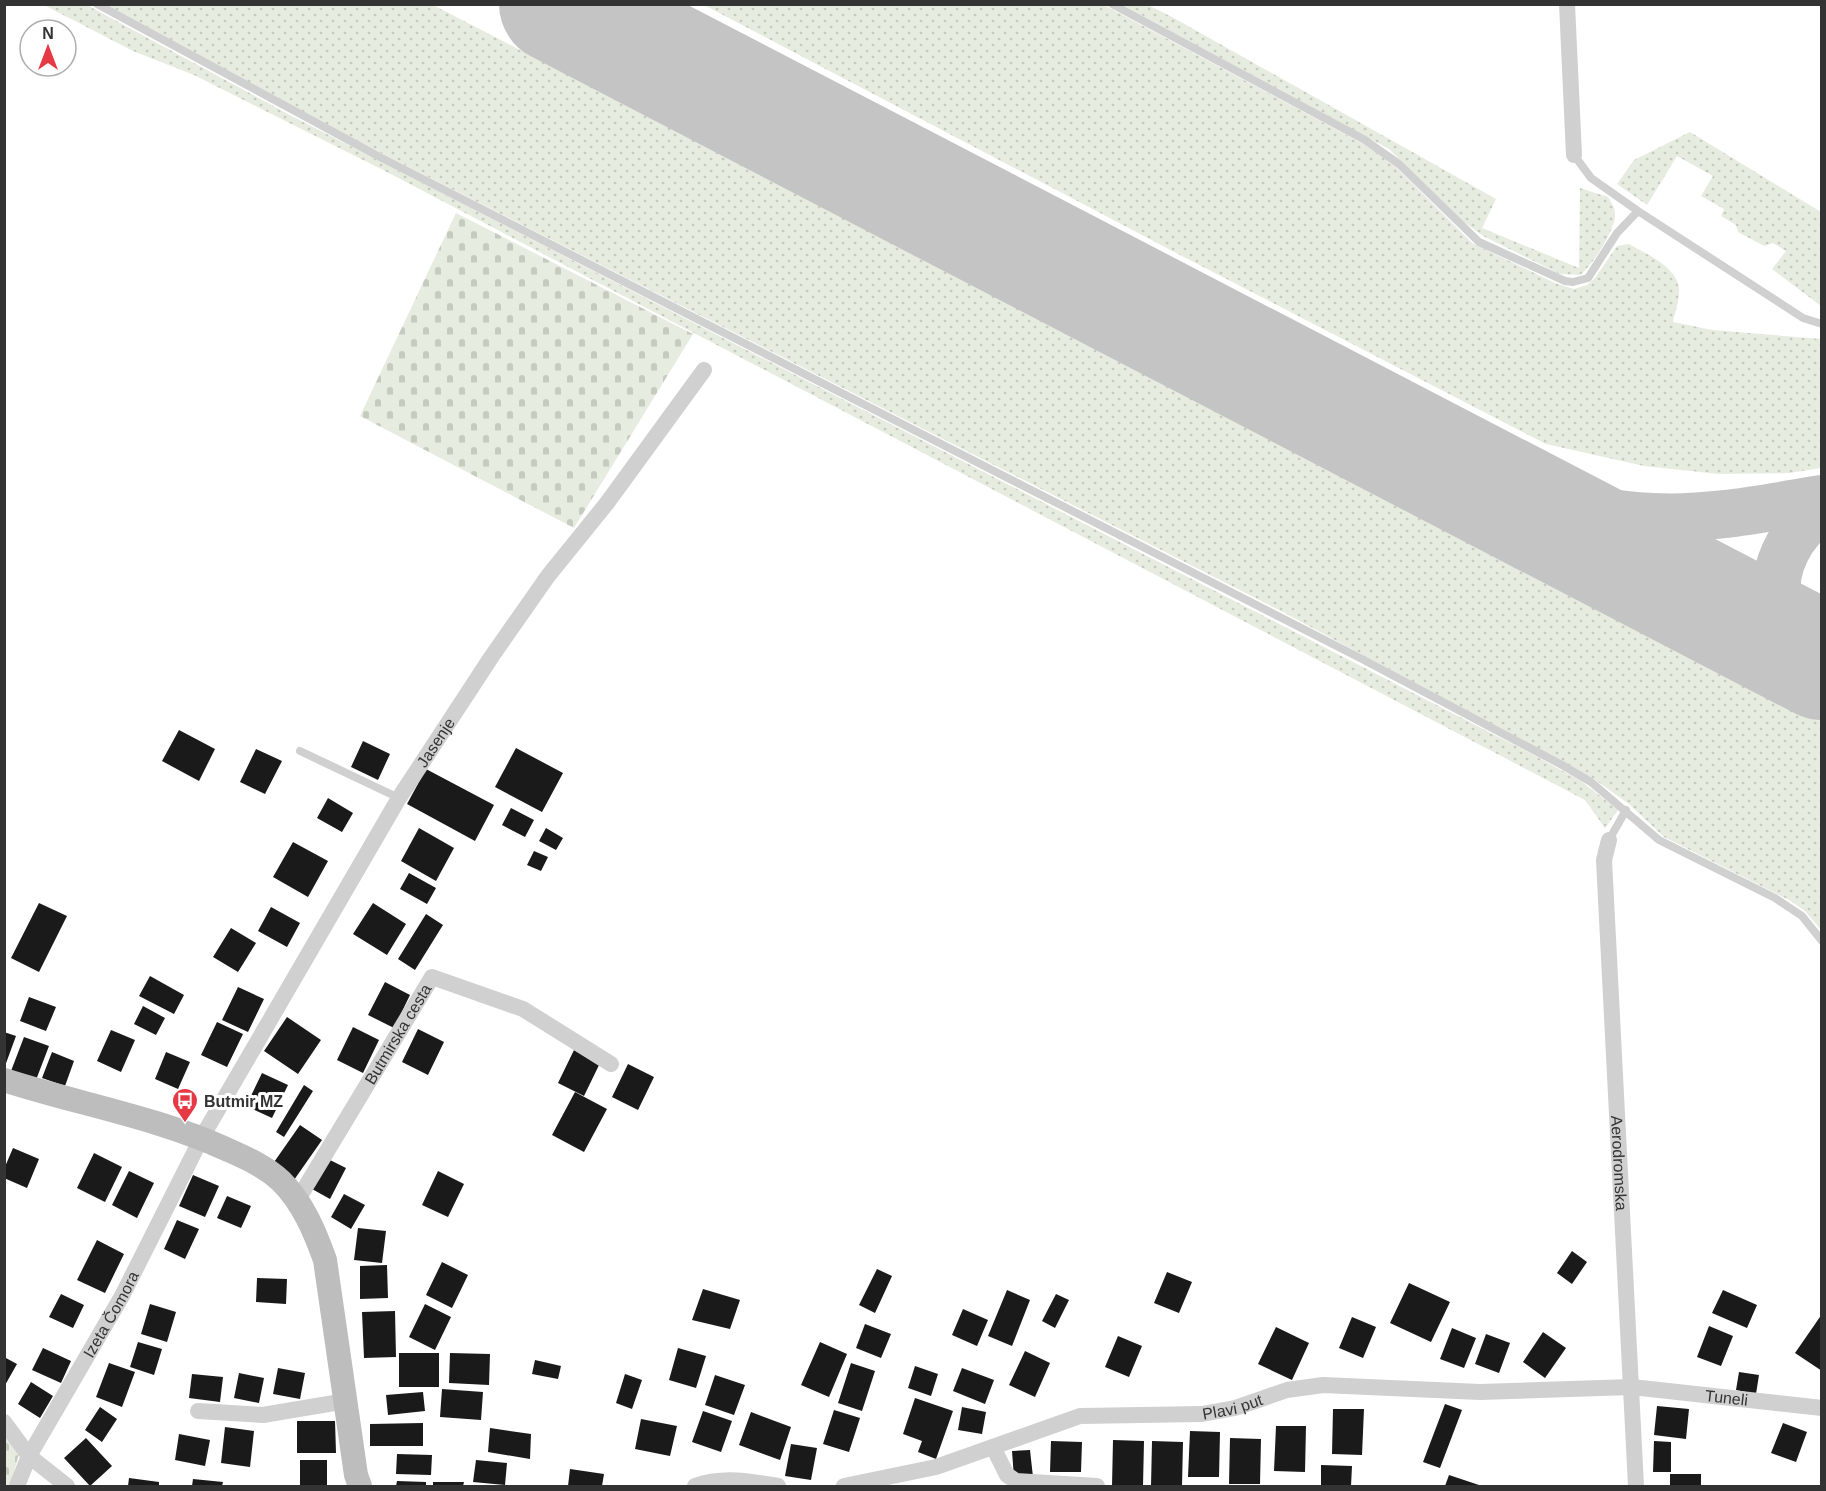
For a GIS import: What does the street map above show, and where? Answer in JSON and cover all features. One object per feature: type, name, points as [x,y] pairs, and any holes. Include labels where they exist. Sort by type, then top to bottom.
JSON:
[{"type":"street","points":[[1567,4],[1574,155]]},
{"type":"street","name":"Jasenje","points":[[201,1137],[399,798],[492,656],[548,576],[607,503],[704,370]]},
{"type":"street","name":"Aerodromska","points":[[1609,840],[1604,860],[1636,1486]]},
{"type":"street","name":"Butmirska cesta","points":[[297,1201],[432,977],[523,1009],[611,1065]]},
{"type":"street","points":[[4,1080],[201,1137],[258,1163],[281,1181],[297,1201],[316,1234],[325,1260],[356,1475],[360,1486]]},
{"type":"street","name":"Izeta Čomora","points":[[17,1486],[29,1456],[122,1296],[201,1137]]},
{"type":"street","name":"Plavi put","points":[[844,1486],[936,1467],[1080,1416],[1202,1414],[1234,1408],[1287,1390],[1323,1384],[1480,1392],[1632,1387]]},
{"type":"street","name":"Tuneli","points":[[1632,1387],[1821,1408]]},
{"type":"street","points":[[198,1411],[263,1415],[346,1401]]},
{"type":"street","points":[[4,1422],[29,1456],[67,1486]]},
{"type":"street","points":[[993,1447],[1007,1475],[1016,1481],[1097,1486]]},
{"type":"street","points":[[695,1486],[712,1480],[752,1481],[778,1486]]},
{"type":"lane","points":[[97,4],[376,155],[1362,659],[1562,765],[1591,782],[1659,840],[1774,898],[1802,916],[1821,941]]},
{"type":"lane","points":[[1112,4],[1381,150],[1479,242],[1557,278],[1573,282],[1588,278],[1617,233],[1638,212]]},
{"type":"lane","points":[[1574,155],[1591,178],[1638,212],[1803,318],[1821,324]]},
{"type":"lane","points":[[300,751],[399,798]]},
{"type":"lane","points":[[1609,840],[1626,810]]},
{"type":"green space","points":[[44,5],[87,5],[290,115],[1528,752],[1581,781],[1618,810],[1605,828],[1585,800],[385,171],[194,75],[133,51],[78,23],[78,18],[69,18]]},
{"type":"green space","points":[[107,5],[433,5],[1180,383],[1581,594],[1821,716],[1821,930],[1805,911],[1789,900],[1664,837],[1629,804],[1594,779],[1281,611],[336,130]]},
{"type":"green space","points":[[704,5],[1104,5],[1369,147],[1395,166],[1472,243],[1555,283],[1574,289],[1587,285],[1595,278],[1617,246],[1629,244],[1666,267],[1677,280],[1679,297],[1673,322],[1712,330],[1821,339],[1821,468],[1790,473],[1719,474],[1644,466],[1546,444]]},
{"type":"green space","points":[[1123,5],[1148,5],[1172,17],[1496,199],[1482,228],[1579,268],[1580,188],[1608,197],[1612,203],[1615,212],[1614,221],[1608,238],[1597,256],[1580,275],[1560,274],[1483,236],[1460,219],[1389,149]]},
{"type":"green space","points":[[1690,132],[1821,212],[1821,306],[1772,269],[1786,251],[1773,243],[1764,246],[1738,232],[1736,225],[1721,216],[1724,209],[1701,196],[1713,176],[1677,156],[1647,205],[1617,184],[1634,160]]},
{"type":"green space","points":[[456,213],[693,334],[574,528],[360,416]]},
{"type":"green space","points":[[5,1437],[19,1454],[10,1486],[5,1486]]},
{"type":"building","points":[[179,730],[215,749],[199,781],[162,761]]},
{"type":"building","points":[[363,741],[390,754],[378,780],[351,767]]},
{"type":"building","points":[[516,748],[563,773],[542,812],[495,787]]},
{"type":"building","points":[[256,749],[282,761],[265,794],[240,782]]},
{"type":"building","points":[[426,769],[494,805],[475,841],[407,804]]},
{"type":"building","points":[[328,798],[353,813],[342,832],[317,818]]},
{"type":"building","points":[[511,808],[534,820],[525,837],[502,825]]},
{"type":"building","points":[[419,828],[454,848],[436,881],[401,861]]},
{"type":"building","points":[[546,828],[563,838],[556,850],[539,841]]},
{"type":"building","points":[[293,842],[328,861],[308,897],[273,877]]},
{"type":"building","points":[[534,851],[548,857],[541,871],[527,865]]},
{"type":"building","points":[[409,873],[436,888],[427,904],[400,889]]},
{"type":"building","points":[[39,903],[67,916],[39,972],[11,958]]},
{"type":"building","points":[[373,903],[406,924],[387,955],[353,934]]},
{"type":"building","points":[[271,907],[300,923],[287,947],[258,931]]},
{"type":"building","points":[[426,914],[443,925],[415,970],[398,959]]},
{"type":"building","points":[[231,928],[256,943],[238,972],[213,957]]},
{"type":"building","points":[[150,976],[184,995],[174,1014],[139,996]]},
{"type":"building","points":[[385,982],[410,995],[394,1028],[368,1015]]},
{"type":"building","points":[[238,987],[264,999],[248,1032],[222,1020]]},
{"type":"building","points":[[29,997],[56,1007],[46,1031],[20,1021]]},
{"type":"building","points":[[143,1006],[165,1018],[156,1035],[134,1024]]},
{"type":"building","points":[[287,1017],[321,1040],[298,1074],[264,1051]]},
{"type":"building","points":[[217,1022],[243,1034],[227,1067],[201,1055]]},
{"type":"building","points":[[353,1027],[379,1040],[363,1073],[337,1060]]},
{"type":"building","points":[[418,1029],[444,1042],[428,1075],[402,1062]]},
{"type":"building","points":[[111,1030],[135,1040],[121,1072],[97,1061]]},
{"type":"building","points":[[4,1032],[16,1036],[5,1066],[4,1066]]},
{"type":"building","points":[[24,1037],[49,1046],[36,1080],[11,1071]]},
{"type":"building","points":[[574,1050],[600,1063],[584,1096],[558,1083]]},
{"type":"building","points":[[52,1052],[74,1061],[65,1086],[42,1078]]},
{"type":"building","points":[[166,1052],[190,1062],[178,1089],[155,1079]]},
{"type":"building","points":[[628,1064],[654,1077],[638,1110],[612,1097]]},
{"type":"building","points":[[262,1073],[288,1085],[272,1118],[246,1106]]},
{"type":"building","points":[[304,1085],[313,1091],[284,1137],[276,1132]]},
{"type":"building","points":[[575,1092],[607,1109],[584,1152],[552,1135]]},
{"type":"building","points":[[300,1125],[322,1140],[294,1180],[272,1165]]},
{"type":"building","points":[[13,1148],[39,1159],[27,1188],[4,1178],[4,1169]]},
{"type":"building","points":[[94,1153],[122,1167],[105,1202],[77,1188]]},
{"type":"building","points":[[328,1159],[346,1168],[330,1199],[312,1189]]},
{"type":"building","points":[[129,1171],[154,1183],[137,1218],[112,1205]]},
{"type":"building","points":[[438,1171],[464,1184],[448,1217],[422,1205]]},
{"type":"building","points":[[193,1175],[219,1186],[205,1217],[179,1206]]},
{"type":"building","points":[[344,1194],[365,1205],[351,1229],[331,1217]]},
{"type":"building","points":[[227,1196],[251,1206],[241,1228],[217,1218]]},
{"type":"building","points":[[177,1220],[199,1229],[185,1259],[164,1249]]},
{"type":"building","points":[[358,1228],[386,1231],[382,1263],[354,1260]]},
{"type":"building","points":[[97,1240],[124,1254],[105,1293],[77,1280]]},
{"type":"building","points":[[1572,1251],[1587,1262],[1572,1284],[1557,1273]]},
{"type":"building","points":[[442,1262],[468,1275],[452,1308],[426,1295]]},
{"type":"building","points":[[387,1265],[388,1298],[360,1299],[360,1266]]},
{"type":"building","points":[[877,1269],[892,1276],[875,1313],[859,1305]]},
{"type":"building","points":[[1167,1272],[1192,1282],[1179,1313],[1154,1303]]},
{"type":"building","points":[[257,1278],[287,1279],[286,1304],[256,1302]]},
{"type":"building","points":[[1409,1283],[1450,1302],[1431,1342],[1390,1323]]},
{"type":"building","points":[[703,1289],[740,1300],[730,1329],[692,1320]]},
{"type":"building","points":[[1007,1290],[1030,1300],[1012,1346],[988,1336]]},
{"type":"building","points":[[1723,1290],[1757,1305],[1747,1328],[1712,1313]]},
{"type":"building","points":[[61,1294],[84,1305],[73,1328],[49,1317]]},
{"type":"building","points":[[1056,1294],[1069,1300],[1055,1328],[1042,1321]]},
{"type":"building","points":[[150,1304],[176,1312],[167,1342],[141,1334]]},
{"type":"building","points":[[425,1304],[451,1317],[435,1350],[409,1337]]},
{"type":"building","points":[[963,1309],[988,1320],[977,1346],[952,1335]]},
{"type":"building","points":[[395,1311],[396,1357],[364,1358],[362,1312]]},
{"type":"building","points":[[1822,1314],[1822,1371],[1795,1353]]},
{"type":"building","points":[[1352,1317],[1376,1327],[1363,1358],[1339,1348]]},
{"type":"building","points":[[865,1324],[891,1334],[881,1358],[856,1348]]},
{"type":"building","points":[[1709,1326],[1733,1336],[1721,1366],[1697,1357]]},
{"type":"building","points":[[1276,1327],[1309,1343],[1292,1380],[1258,1364]]},
{"type":"building","points":[[1452,1328],[1476,1338],[1464,1368],[1440,1359]]},
{"type":"building","points":[[1543,1332],[1566,1348],[1545,1378],[1523,1362]]},
{"type":"building","points":[[1486,1334],[1510,1343],[1499,1373],[1475,1364]]},
{"type":"building","points":[[1118,1336],[1142,1346],[1129,1377],[1105,1367]]},
{"type":"building","points":[[138,1342],[162,1349],[154,1375],[130,1367]]},
{"type":"building","points":[[820,1342],[847,1354],[829,1397],[801,1385]]},
{"type":"building","points":[[43,1348],[71,1361],[61,1383],[32,1370]]},
{"type":"building","points":[[678,1348],[706,1356],[696,1388],[669,1380]]},
{"type":"building","points":[[1025,1351],[1050,1363],[1035,1397],[1009,1385]]},
{"type":"building","points":[[399,1353],[439,1353],[439,1387],[399,1387]]},
{"type":"building","points":[[450,1353],[490,1354],[489,1385],[449,1383]]},
{"type":"building","points":[[4,1357],[17,1364],[4,1387]]},
{"type":"building","points":[[535,1360],[561,1366],[558,1379],[532,1374]]},
{"type":"building","points":[[109,1363],[135,1372],[122,1407],[96,1397]]},
{"type":"building","points":[[851,1363],[875,1371],[862,1411],[838,1403]]},
{"type":"building","points":[[915,1366],[938,1374],[931,1396],[908,1388]]},
{"type":"building","points":[[278,1368],[305,1373],[300,1399],[273,1394]]},
{"type":"building","points":[[962,1368],[994,1380],[985,1404],[953,1391]]},
{"type":"building","points":[[1739,1372],[1759,1375],[1756,1394],[1736,1390]]},
{"type":"building","points":[[239,1373],[264,1378],[259,1403],[234,1398]]},
{"type":"building","points":[[192,1374],[223,1377],[220,1402],[189,1398]]},
{"type":"building","points":[[625,1374],[642,1380],[632,1409],[616,1403]]},
{"type":"building","points":[[715,1375],[745,1385],[734,1415],[705,1405]]},
{"type":"building","points":[[31,1382],[53,1396],[40,1418],[18,1404]]},
{"type":"building","points":[[442,1389],[483,1392],[481,1420],[440,1417]]},
{"type":"building","points":[[423,1392],[425,1411],[388,1415],[386,1395]]},
{"type":"building","points":[[915,1398],[953,1411],[936,1459],[918,1452],[922,1441],[903,1434]]},
{"type":"building","points":[[1445,1404],[1462,1410],[1440,1468],[1423,1462]]},
{"type":"building","points":[[1657,1406],[1689,1409],[1686,1439],[1654,1435]]},
{"type":"building","points":[[100,1407],[117,1419],[102,1442],[85,1430]]},
{"type":"building","points":[[962,1407],[986,1412],[982,1434],[958,1430]]},
{"type":"building","points":[[1333,1409],[1364,1409],[1362,1455],[1332,1454]]},
{"type":"building","points":[[834,1410],[860,1418],[849,1452],[823,1444]]},
{"type":"building","points":[[703,1411],[732,1421],[721,1452],[692,1442]]},
{"type":"building","points":[[751,1412],[791,1427],[780,1460],[739,1445]]},
{"type":"building","points":[[641,1419],[677,1426],[670,1456],[635,1449]]},
{"type":"building","points":[[297,1421],[335,1421],[336,1453],[297,1453]]},
{"type":"building","points":[[423,1423],[423,1446],[370,1446],[370,1424]]},
{"type":"building","points":[[1783,1423],[1807,1432],[1796,1462],[1771,1453]]},
{"type":"building","points":[[1276,1426],[1306,1426],[1305,1472],[1274,1471]]},
{"type":"building","points":[[225,1427],[254,1431],[250,1467],[221,1463]]},
{"type":"building","points":[[490,1428],[531,1434],[530,1459],[488,1452]]},
{"type":"building","points":[[1190,1431],[1220,1432],[1219,1477],[1188,1477]]},
{"type":"building","points":[[179,1434],[210,1440],[205,1466],[175,1460]]},
{"type":"building","points":[[86,1438],[112,1466],[90,1486],[64,1458]]},
{"type":"building","points":[[1230,1438],[1261,1439],[1260,1484],[1229,1484]]},
{"type":"building","points":[[1113,1440],[1144,1441],[1143,1486],[1112,1486]]},
{"type":"building","points":[[1051,1441],[1082,1442],[1081,1472],[1050,1472]]},
{"type":"building","points":[[1152,1441],[1183,1442],[1182,1486],[1151,1486]]},
{"type":"building","points":[[1654,1441],[1671,1442],[1671,1472],[1653,1472]]},
{"type":"building","points":[[791,1444],[817,1448],[811,1480],[785,1476]]},
{"type":"building","points":[[1030,1450],[1033,1477],[1014,1478],[1012,1451]]},
{"type":"building","points":[[397,1454],[432,1455],[431,1475],[396,1474]]},
{"type":"building","points":[[300,1460],[327,1460],[327,1486],[300,1486]]},
{"type":"building","points":[[476,1460],[507,1463],[505,1485],[473,1482]]},
{"type":"building","points":[[1321,1465],[1352,1466],[1351,1486],[1321,1486]]},
{"type":"building","points":[[570,1469],[604,1474],[602,1486],[568,1486]]},
{"type":"building","points":[[1670,1474],[1701,1474],[1701,1486],[1670,1486]]},
{"type":"building","points":[[1449,1475],[1482,1486],[1445,1486]]},
{"type":"building","points":[[129,1478],[159,1482],[159,1486],[128,1486]]},
{"type":"building","points":[[193,1479],[223,1482],[222,1486],[192,1486]]},
{"type":"building","points":[[397,1481],[426,1482],[426,1486],[396,1486]]},
{"type":"building","points":[[433,1482],[464,1482],[463,1486],[433,1486]]},
{"type":"taxiway","points":[[1491,489],[1592,510],[1653,517],[1716,515],[1822,499]]},
{"type":"taxiway","points":[[1813,656],[1790,632],[1780,612],[1777,579],[1788,547],[1797,533],[1822,509]]},
{"type":"runway","points":[[558,4],[1822,661]]},
{"type":"place","name":"Butmir MZ","points":[[185,1124]]}]
